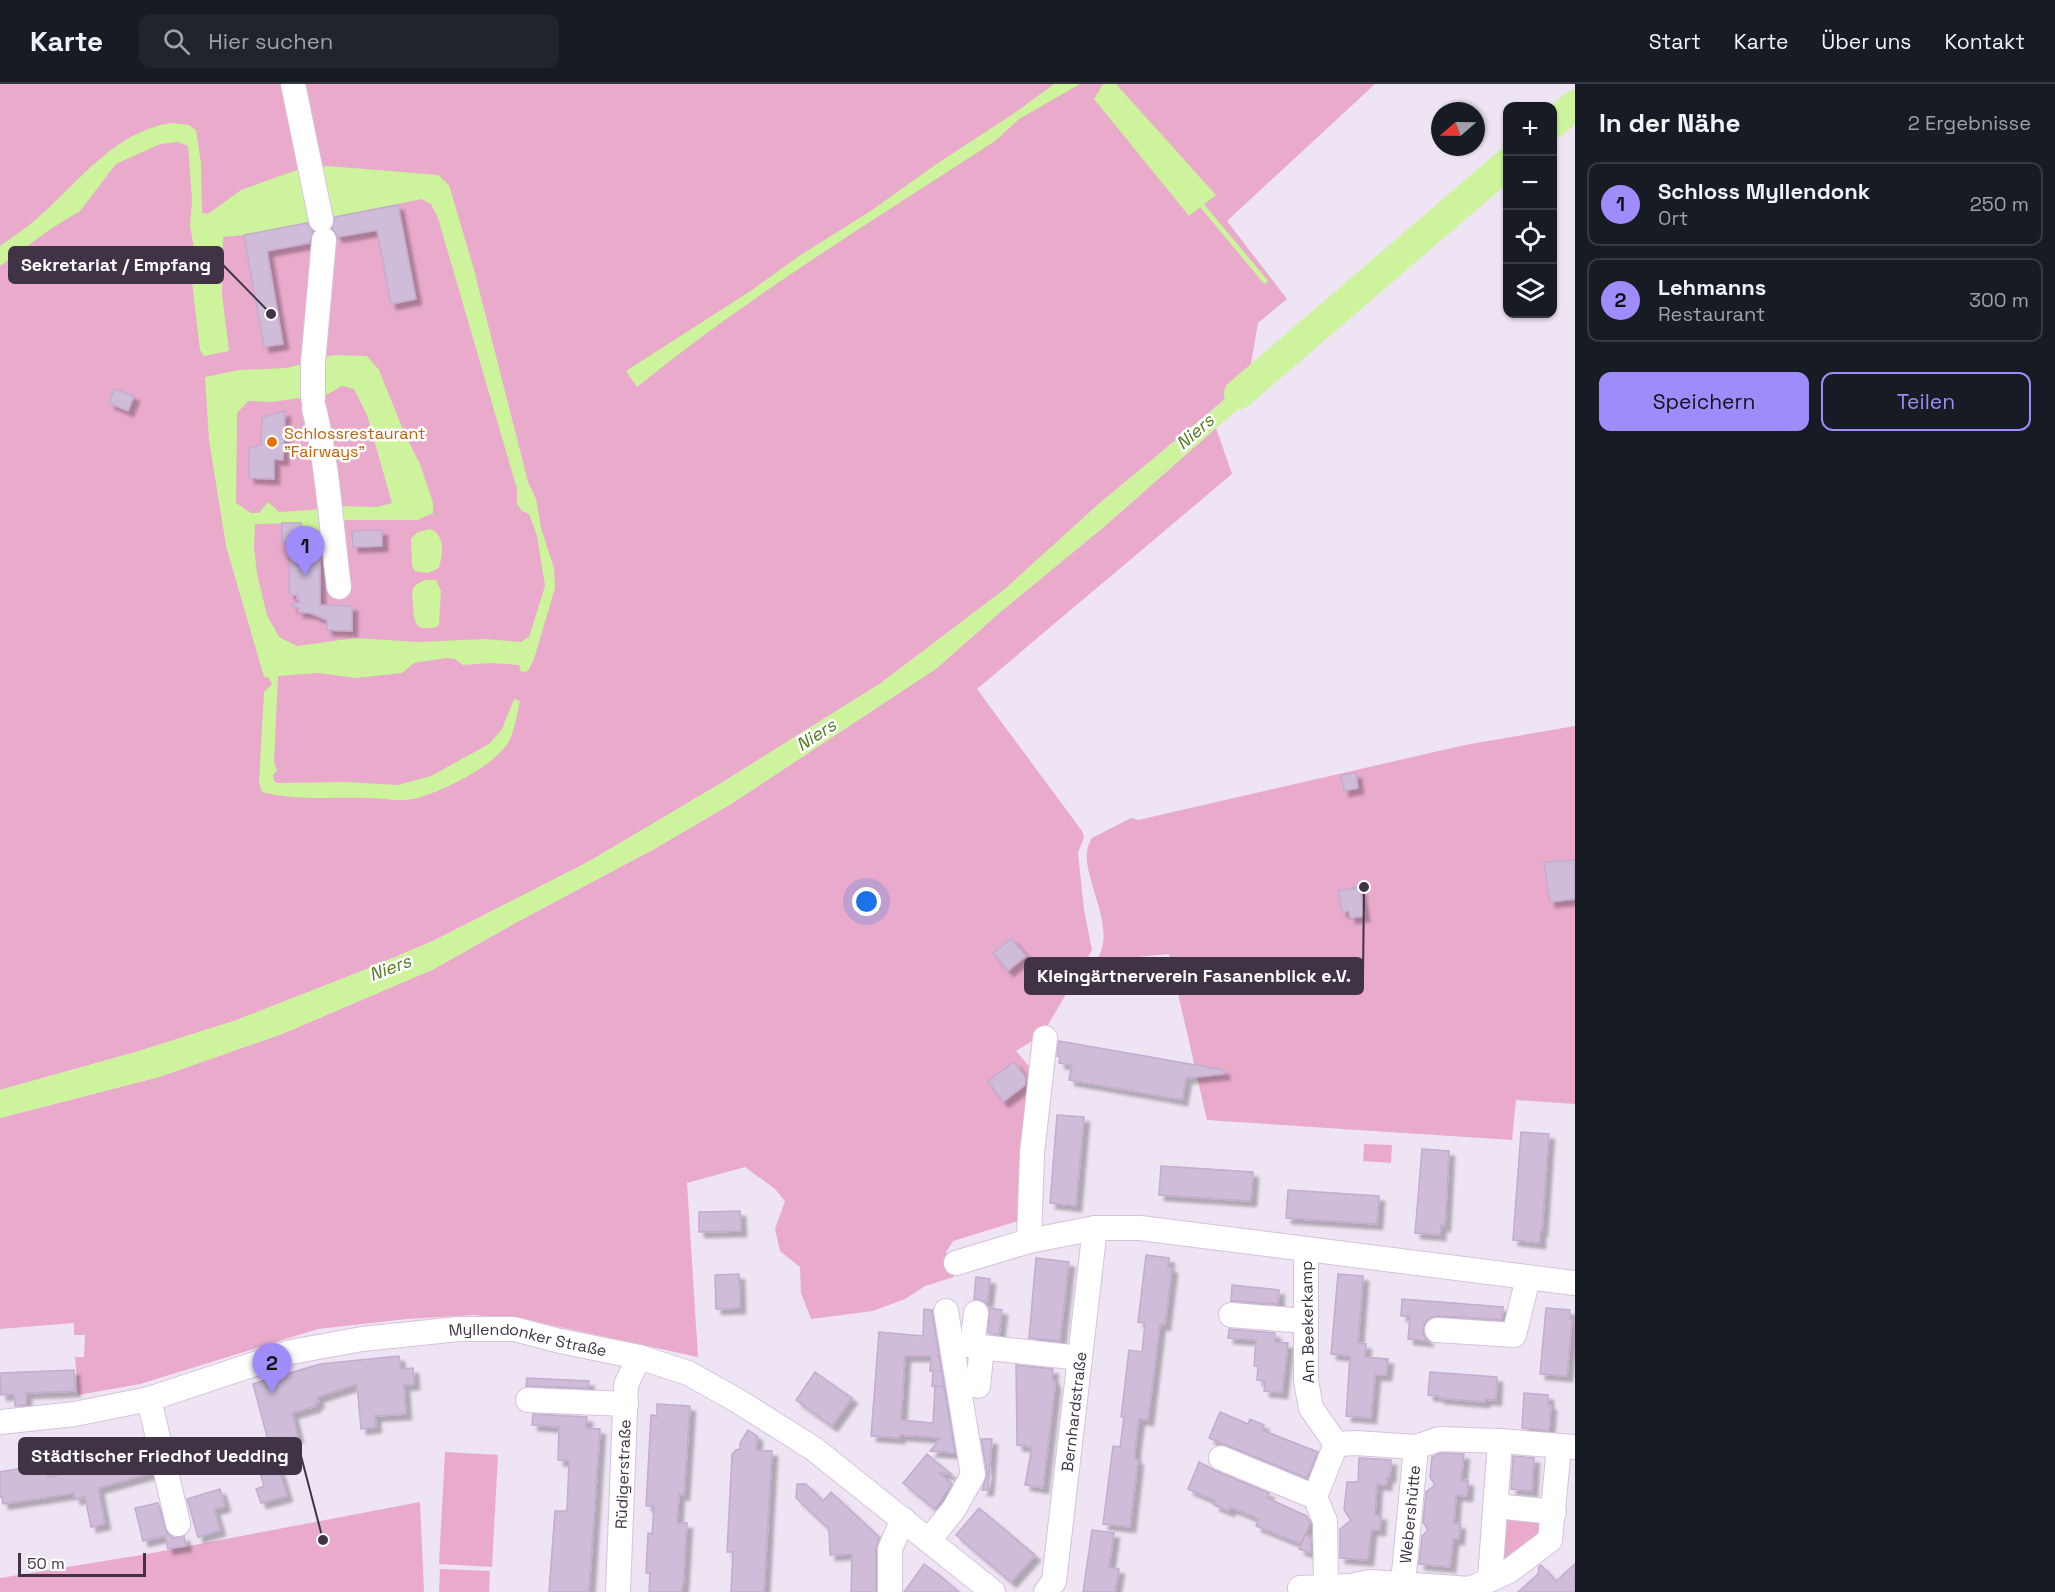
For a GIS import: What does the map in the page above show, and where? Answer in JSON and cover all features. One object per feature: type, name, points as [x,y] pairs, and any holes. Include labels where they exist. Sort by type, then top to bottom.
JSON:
[{"type":"street","points":[[297,92],[322,230],[313,363],[314,401],[330,504],[339,587]]},
{"type":"street","points":[[1029,1241],[1032,1154],[1046,1038]]},
{"type":"street","name":"Am Beekerkamp","points":[[956,1263],[1029,1241],[1095,1228],[1140,1227],[1575,1283]]},
{"type":"street","name":"Bernhardstraße","points":[[1046,1592],[1054,1581],[1095,1228]]},
{"type":"street","name":"Am Beekerkamp","points":[[1306,1249],[1306,1381],[1311,1408],[1336,1444]]},
{"type":"street","points":[[1437,1330],[1514,1335],[1528,1278]]},
{"type":"street","points":[[929,1540],[954,1509],[973,1475],[946,1311]]},
{"type":"street","points":[[976,1313],[972,1346],[1080,1358]]},
{"type":"street","points":[[1231,1315],[1306,1321]]},
{"type":"street","name":"Myllendonker Straße","points":[[0,1422],[75,1414],[149,1399],[291,1352],[362,1339],[459,1329],[514,1329],[639,1357],[688,1374],[738,1401],[814,1449],[993,1592]]},
{"type":"street","points":[[978,1386],[982,1347]]},
{"type":"street","name":"Rüdigerstraße","points":[[618,1592],[626,1385],[639,1357]]},
{"type":"street","points":[[149,1399],[178,1524]]},
{"type":"street","points":[[528,1400],[626,1404]]},
{"type":"street","points":[[1326,1586],[1325,1521],[1315,1497],[1336,1444],[1416,1447],[1439,1439],[1500,1441],[1567,1453],[1550,1540],[1509,1571],[1477,1587]]},
{"type":"street","points":[[1477,1587],[1496,1506],[1500,1441]]},
{"type":"street","name":"Webershütte","points":[[1403,1583],[1416,1447]]},
{"type":"street","points":[[1221,1458],[1315,1497]]},
{"type":"street","points":[[1496,1506],[1554,1512]]},
{"type":"street","points":[[890,1592],[890,1549],[903,1519]]},
{"type":"street","name":"Webershütte","points":[[1300,1588],[1350,1586],[1369,1582],[1477,1587]]},
{"type":"shaded area","points":[[0,84],[1375,84],[1227,221],[1287,299],[1258,323],[1248,380],[1101,502],[1005,589],[881,683],[723,782],[588,862],[435,940],[234,1021],[139,1051],[0,1090]]},
{"type":"shaded area","points":[[1216,428],[1232,474],[977,689],[1082,831],[1084,837],[1078,853],[1084,910],[1092,950],[1042,1035],[1016,1051],[1034,1072],[1018,1221],[953,1241],[946,1252],[954,1277],[925,1286],[905,1299],[873,1311],[811,1319],[801,1293],[800,1267],[780,1251],[775,1229],[785,1201],[775,1189],[745,1167],[687,1183],[698,1357],[532,1321],[474,1315],[407,1319],[318,1329],[140,1384],[78,1395],[75,1357],[84,1357],[85,1335],[74,1335],[74,1323],[0,1329],[0,1118],[159,1077],[282,1034],[434,969],[654,849],[731,804],[937,668],[998,614],[1106,525]]},
{"type":"shaded area","points":[[1575,726],[1575,1104],[1516,1100],[1512,1140],[1207,1120],[1169,954],[1096,961],[1102,946],[1103,930],[1101,914],[1087,865],[1087,850],[1092,838],[1131,818],[1138,820],[1465,745]]},
{"type":"shaded area","points":[[1364,1144],[1392,1145],[1391,1163],[1363,1161]]},
{"type":"shaded area","points":[[445,1452],[498,1455],[492,1567],[439,1564]]},
{"type":"shaded area","points":[[420,1502],[424,1592],[0,1592],[0,1578],[147,1554]]},
{"type":"shaded area","points":[[1499,1515],[1540,1516],[1542,1537],[1501,1570]]},
{"type":"shaded area","points":[[440,1569],[490,1571],[489,1592],[439,1592]]},
{"type":"water","points":[[1054,84],[1080,84],[1019,119],[995,141],[768,290],[723,321],[637,387],[626,371],[872,210]]},
{"type":"water","points":[[1103,84],[1116,84],[1216,195],[1189,216],[1094,99]]},
{"type":"water","points":[[171,123],[189,125],[196,130],[201,163],[202,213],[208,214],[241,190],[297,170],[328,166],[438,175],[449,185],[473,266],[528,482],[536,499],[541,528],[554,568],[555,588],[534,659],[528,671],[521,672],[519,665],[491,663],[463,665],[455,659],[446,658],[414,663],[402,673],[356,678],[318,673],[278,676],[274,762],[277,771],[273,775],[277,783],[346,782],[398,785],[431,776],[489,744],[502,729],[514,699],[520,701],[513,732],[503,750],[470,775],[444,788],[414,799],[401,800],[301,798],[262,792],[259,782],[264,692],[272,684],[269,678],[264,677],[226,546],[209,440],[205,377],[239,370],[287,368],[333,355],[367,356],[379,370],[406,437],[420,464],[433,503],[433,513],[418,520],[341,520],[328,531],[301,531],[301,523],[255,524],[254,547],[257,574],[267,615],[279,637],[297,646],[355,638],[418,642],[485,639],[521,642],[529,637],[545,586],[537,536],[529,514],[522,511],[517,504],[517,489],[438,218],[431,204],[422,199],[244,235],[223,237],[222,294],[229,351],[204,356],[200,350],[191,274],[194,248],[190,226],[192,200],[188,146],[178,142],[160,144],[116,164],[80,211],[52,228],[0,266],[0,246],[36,219],[100,159],[133,136]],"holes":[[[342,386],[354,389],[367,415],[392,503],[377,507],[337,506],[279,512],[268,502],[259,513],[251,513],[236,503],[237,413],[248,401],[271,402],[328,394]]]},
{"type":"water","points":[[1267,365],[1275,376],[1106,525],[998,614],[937,668],[731,804],[654,849],[434,969],[282,1034],[159,1077],[0,1118],[0,1090],[139,1051],[234,1021],[367,969],[435,940],[588,862],[723,782],[881,683],[1005,589],[1101,502]]},
{"type":"water","points":[[430,529],[439,536],[442,546],[438,569],[427,573],[415,571],[412,566],[411,538],[418,532]]},
{"type":"water","points":[[425,580],[436,580],[441,591],[437,627],[420,627],[415,621],[413,589],[416,584]]},
{"type":"building","points":[[398,205],[416,299],[391,304],[377,230],[338,237],[332,228],[335,217]]},
{"type":"building","points":[[307,223],[313,231],[309,243],[267,251],[283,344],[264,347],[244,235]]},
{"type":"building","points":[[114,389],[134,396],[128,411],[109,403]]},
{"type":"building","points":[[285,411],[283,460],[274,459],[274,479],[249,478],[249,448],[261,445],[262,417]]},
{"type":"building","points":[[282,523],[301,523],[301,530],[318,531],[321,559],[320,605],[352,606],[352,631],[327,630],[327,620],[310,613],[298,612],[299,608],[291,606],[292,603],[299,603],[299,599],[297,595],[291,595],[289,592],[290,542],[282,542]]},
{"type":"building","points":[[382,530],[382,546],[353,547],[352,531]]},
{"type":"building","points":[[1356,773],[1358,788],[1344,791],[1341,775]]},
{"type":"building","points":[[1575,860],[1575,899],[1550,902],[1544,862]]},
{"type":"building","points":[[1360,887],[1364,916],[1350,918],[1349,911],[1342,912],[1338,891]]},
{"type":"building","points":[[1011,938],[1026,956],[1008,971],[993,953]]},
{"type":"building","points":[[1059,1041],[1224,1070],[1224,1074],[1186,1078],[1182,1100],[1069,1080],[1072,1065],[1059,1063],[1060,1057],[1057,1056]]},
{"type":"building","points":[[1014,1062],[1026,1078],[1025,1085],[1003,1102],[988,1081]]},
{"type":"building","points":[[1057,1115],[1084,1117],[1076,1206],[1050,1203]]},
{"type":"building","points":[[1521,1132],[1549,1134],[1540,1243],[1513,1240]]},
{"type":"building","points":[[1422,1149],[1449,1151],[1445,1226],[1441,1225],[1440,1235],[1415,1233]]},
{"type":"building","points":[[1161,1166],[1253,1172],[1251,1201],[1159,1195]]},
{"type":"building","points":[[1288,1190],[1379,1196],[1377,1224],[1286,1218]]},
{"type":"building","points":[[740,1211],[741,1231],[699,1232],[699,1212]]},
{"type":"building","points":[[1146,1255],[1169,1258],[1168,1267],[1172,1268],[1165,1325],[1160,1324],[1148,1420],[1139,1419],[1135,1449],[1135,1459],[1138,1460],[1130,1527],[1103,1524],[1113,1446],[1120,1447],[1129,1350],[1142,1352],[1145,1323],[1138,1322]]},
{"type":"building","points":[[1036,1258],[1069,1262],[1060,1341],[1029,1338]]},
{"type":"building","points":[[739,1274],[740,1308],[716,1309],[715,1275]]},
{"type":"building","points":[[1338,1274],[1363,1276],[1358,1343],[1366,1344],[1365,1357],[1388,1359],[1386,1375],[1375,1375],[1371,1418],[1346,1416],[1350,1356],[1331,1354]]},
{"type":"building","points":[[976,1277],[990,1279],[987,1305],[984,1301],[974,1299]]},
{"type":"building","points":[[1232,1285],[1279,1290],[1278,1304],[1231,1301]]},
{"type":"building","points":[[1402,1299],[1503,1307],[1502,1320],[1431,1317],[1423,1329],[1428,1341],[1408,1339],[1410,1316],[1401,1316]]},
{"type":"building","points":[[989,1308],[1002,1310],[999,1335],[988,1333]]},
{"type":"building","points":[[1546,1308],[1570,1310],[1569,1319],[1572,1319],[1567,1376],[1540,1374]]},
{"type":"building","points":[[924,1309],[932,1310],[942,1371],[938,1371],[942,1372],[955,1453],[930,1451],[941,1438],[900,1435],[899,1438],[871,1436],[879,1332],[923,1336]],"holes":[[[905,1356],[931,1356],[930,1371],[933,1371],[932,1386],[935,1386],[933,1423],[901,1420]]]},
{"type":"building","points":[[1229,1329],[1275,1333],[1275,1342],[1288,1343],[1282,1393],[1264,1391],[1265,1381],[1257,1380],[1258,1366],[1254,1366],[1256,1340],[1228,1338]]},
{"type":"building","points":[[399,1356],[401,1369],[413,1368],[414,1384],[404,1385],[406,1414],[375,1416],[376,1427],[361,1429],[357,1384],[317,1397],[319,1402],[315,1403],[316,1406],[292,1413],[298,1437],[269,1444],[253,1384],[320,1364]]},
{"type":"building","points":[[1016,1365],[1053,1369],[1052,1378],[1055,1386],[1043,1488],[1025,1485],[1032,1447],[1017,1445]]},
{"type":"building","points":[[74,1370],[75,1391],[26,1393],[26,1405],[15,1406],[14,1394],[1,1395],[0,1373]]},
{"type":"building","points":[[815,1372],[852,1398],[832,1426],[796,1400]]},
{"type":"building","points":[[1430,1372],[1497,1377],[1496,1400],[1485,1399],[1484,1402],[1428,1395]]},
{"type":"building","points":[[527,1378],[589,1381],[588,1388],[526,1386]]},
{"type":"building","points":[[1524,1393],[1548,1395],[1548,1405],[1551,1405],[1549,1431],[1522,1428]]},
{"type":"building","points":[[657,1404],[690,1406],[684,1495],[679,1494],[677,1523],[687,1523],[682,1592],[649,1592],[650,1573],[646,1573],[648,1533],[652,1534],[654,1506],[646,1506],[651,1415],[657,1416]]},
{"type":"building","points":[[1220,1412],[1248,1424],[1250,1419],[1264,1425],[1262,1430],[1318,1452],[1307,1478],[1209,1438]]},
{"type":"building","points":[[533,1414],[587,1417],[586,1428],[600,1429],[589,1592],[549,1592],[555,1511],[567,1511],[569,1461],[558,1460],[559,1427],[532,1425]]},
{"type":"building","points":[[748,1430],[757,1436],[756,1450],[772,1451],[764,1592],[731,1592],[733,1552],[727,1552],[732,1454],[740,1449],[740,1443]]},
{"type":"building","points":[[981,1439],[992,1439],[988,1490],[982,1490],[987,1473]]},
{"type":"building","points":[[138,1446],[143,1462],[149,1460],[152,1473],[98,1488],[105,1524],[91,1527],[85,1497],[75,1499],[74,1493],[3,1504],[2,1497],[0,1497],[0,1472],[46,1464],[48,1477],[108,1465],[105,1456]]},
{"type":"building","points":[[1441,1453],[1464,1454],[1461,1480],[1468,1481],[1467,1496],[1456,1495],[1454,1523],[1460,1524],[1459,1539],[1453,1539],[1450,1567],[1419,1564],[1422,1536],[1428,1530],[1423,1522],[1426,1492],[1435,1485],[1430,1477],[1432,1457]]},
{"type":"building","points":[[927,1454],[951,1474],[939,1473],[952,1484],[935,1509],[903,1483]]},
{"type":"building","points":[[1513,1456],[1534,1458],[1532,1491],[1511,1489]]},
{"type":"building","points":[[1359,1458],[1391,1460],[1390,1477],[1387,1477],[1386,1485],[1377,1484],[1375,1515],[1381,1515],[1380,1530],[1371,1530],[1368,1560],[1340,1558],[1340,1529],[1351,1520],[1344,1510],[1347,1482],[1358,1482]]},
{"type":"building","points":[[1199,1462],[1269,1493],[1267,1498],[1307,1516],[1310,1523],[1301,1544],[1256,1526],[1259,1519],[1230,1507],[1229,1511],[1214,1505],[1216,1501],[1188,1489]]},
{"type":"building","points":[[277,1464],[287,1496],[261,1503],[256,1489],[264,1486],[259,1469]]},
{"type":"building","points":[[797,1484],[806,1484],[823,1501],[831,1492],[879,1537],[876,1549],[876,1592],[851,1592],[852,1554],[830,1555],[829,1529],[796,1498]]},
{"type":"building","points":[[220,1489],[225,1506],[214,1509],[220,1530],[198,1537],[187,1499]]},
{"type":"building","points":[[158,1503],[167,1533],[174,1538],[184,1536],[186,1546],[168,1549],[165,1536],[143,1541],[135,1508]]},
{"type":"building","points":[[979,1508],[1035,1555],[1011,1582],[956,1535]]},
{"type":"building","points":[[1092,1530],[1114,1533],[1109,1567],[1119,1569],[1115,1592],[1083,1592]]},
{"type":"building","points":[[1305,1535],[1311,1537],[1311,1553],[1299,1549]]},
{"type":"building","points":[[924,1564],[938,1574],[959,1592],[904,1592]]},
{"type":"building","points":[[1575,1564],[1575,1592],[1518,1592],[1538,1574],[1541,1565],[1556,1581]]},
{"type":"waterway","name":"Niers","points":[[1557,120],[1575,105]]},
{"type":"waterway","name":"Niers","points":[[1239,394],[1503,167]]},
{"type":"waterway","points":[[1199,202],[1265,281]]},
{"type":"place","name":"Sekretariat / Empfang","points":[[271,314]]},
{"type":"place","name":"Schlossrestaurant \"Fairways\"","points":[[272,442]]},
{"type":"place","name":"Schloss Myllendonk","points":[[305,576]]},
{"type":"place","name":"Kleingärtnerverein Fasanenblick e.V.","points":[[1364,887]]},
{"type":"place","name":"Lehmanns","points":[[272,1393]]},
{"type":"place","name":"Städtischer Friedhof Uedding","points":[[323,1540]]}]
